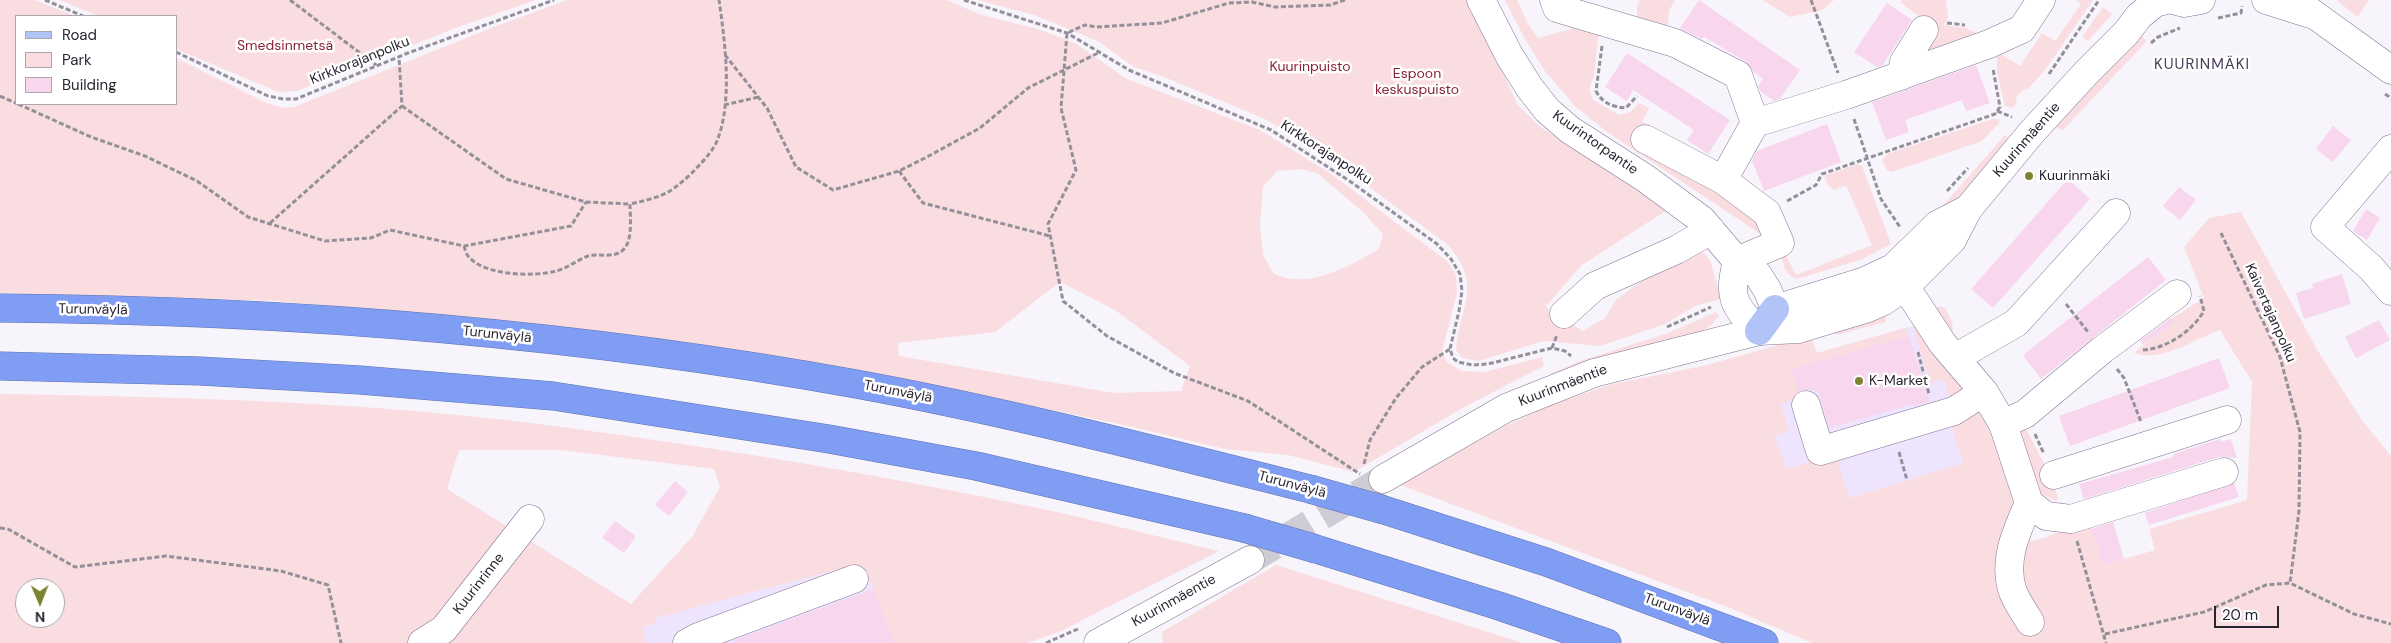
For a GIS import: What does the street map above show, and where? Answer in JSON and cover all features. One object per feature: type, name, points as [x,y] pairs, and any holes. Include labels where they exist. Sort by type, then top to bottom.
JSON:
[{"type":"highway","name":"Turunväylä","points":[[0,308],[200,313],[367,323],[558,342],[705,361],[854,384],[999,412],[1310,489],[1384,510],[1546,562],[1764,643]]},
{"type":"highway","points":[[0,366],[200,371],[360,380],[553,396],[829,439],[976,466],[1244,528],[1499,606],[1607,643]]},
{"type":"main road","points":[[1759,331],[1775,309]]},
{"type":"street","name":"Kuurintorpantie","points":[[1482,0],[1510,54],[1547,110],[1570,130],[1645,178],[1702,220],[1737,261],[1758,275],[1768,291],[1775,309]]},
{"type":"street","points":[[1554,0],[1557,8],[1675,43],[1738,75],[1755,123]]},
{"type":"street","points":[[1723,180],[1755,123],[1846,95],[1989,44],[2022,29],[2042,0]]},
{"type":"street","name":"Kuurinmäentie","points":[[2086,73],[2129,0]]},
{"type":"street","name":"Kuurinmäentie","points":[[1383,480],[1506,408],[1594,373],[1759,331],[1798,329],[1868,308],[1900,277],[1937,225],[1968,209],[2086,73],[2126,33],[2139,16],[2155,4],[2166,0]]},
{"type":"street","points":[[2173,0],[2207,10]]},
{"type":"street","points":[[2266,0],[2320,18]]},
{"type":"street","points":[[2294,0],[2391,70]]},
{"type":"street","points":[[1901,76],[1904,62],[1924,30]]},
{"type":"street","points":[[1645,139],[1723,180],[1767,212],[1780,244],[1737,261],[1732,283],[1738,310],[1759,331]]},
{"type":"street","points":[[2391,149],[2325,227],[2371,268],[2391,291]]},
{"type":"street","points":[[1955,358],[2016,323],[2116,213]]},
{"type":"street","points":[[1564,314],[1595,286],[1676,250],[1711,230]]},
{"type":"street","points":[[1900,277],[1943,344],[1984,392],[2003,424],[2029,502],[2046,516],[2071,519],[2224,472]]},
{"type":"street","name":"Kuurinmäentie","points":[[1775,309],[1864,281],[1900,277]]},
{"type":"street","points":[[2003,424],[2025,414],[2102,350],[2177,294]]},
{"type":"street","points":[[1806,406],[1820,451],[1954,411],[1984,392]]},
{"type":"street","points":[[2054,475],[2227,420]]},
{"type":"street","points":[[2029,502],[2014,535],[2009,566],[2012,591],[2030,622]]},
{"type":"street","name":"Kuurinrinne","points":[[422,643],[444,629],[530,519]]},
{"type":"street","name":"Kuurinmäentie","points":[[1098,643],[1134,634],[1250,560]]},
{"type":"street","points":[[688,643],[698,636],[854,579]]},
{"type":"path","points":[[45,0],[81,15]]},
{"type":"path","points":[[290,0],[377,66]]},
{"type":"path","name":"Kirkkorajanpolku","points":[[178,53],[268,96],[283,100],[296,99],[400,57],[554,0]]},
{"type":"path","points":[[402,106],[506,179],[586,202],[630,204],[645,201],[670,191],[700,164],[717,142],[724,105],[725,55],[719,0]]},
{"type":"path","name":"Kirkkorajanpolku","points":[[964,0],[1067,33],[1149,80],[1229,110],[1271,130],[1351,182],[1437,244],[1452,259],[1460,274],[1462,291],[1450,349]]},
{"type":"path","points":[[1345,0],[1321,6],[1275,6],[1252,2],[1229,3],[1162,23],[1096,27],[1085,25],[1067,33],[1062,108],[1076,170],[1048,224],[1062,301],[1106,336],[1174,374],[1248,402],[1361,474],[1370,440],[1396,398],[1422,367],[1450,349],[1453,358],[1458,362],[1473,365],[1488,364],[1552,348],[1564,351],[1574,358]]},
{"type":"path","points":[[1810,0],[1846,95],[1881,199],[1904,232]]},
{"type":"path","points":[[2207,10],[2241,13],[2243,0]]},
{"type":"path","points":[[1605,23],[1596,91],[1605,102],[1617,107],[1631,105],[1637,96]]},
{"type":"path","points":[[2146,48],[2158,37],[2182,27]]},
{"type":"path","points":[[1767,212],[1816,185],[1822,174],[1995,114],[2000,107],[1989,44]]},
{"type":"path","points":[[725,55],[768,108],[796,167],[833,190],[899,171],[980,128],[1028,88],[1100,52]]},
{"type":"path","points":[[400,57],[402,106]]},
{"type":"path","points":[[0,96],[15,102]]},
{"type":"path","points":[[724,105],[759,97]]},
{"type":"path","points":[[21,105],[91,137],[145,156],[188,176],[248,217],[324,241],[371,238],[390,230],[464,246],[571,226],[586,202]]},
{"type":"path","points":[[270,223],[402,106]]},
{"type":"path","points":[[1997,111],[2012,118]]},
{"type":"path","points":[[899,171],[923,203],[1050,236]]},
{"type":"path","points":[[464,246],[468,256],[480,264],[508,274],[556,271],[588,256],[616,254],[623,251],[630,231],[630,204]]},
{"type":"path","name":"Kaivertajanpolku","points":[[2221,233],[2280,357],[2300,432],[2299,511],[2290,583]]},
{"type":"path","points":[[2052,285],[2124,378],[2150,446]]},
{"type":"path","points":[[1917,348],[1935,416]]},
{"type":"path","points":[[2071,519],[2106,643]]},
{"type":"path","points":[[0,528],[8,529],[75,567],[166,556],[281,571],[328,585],[341,643]]},
{"type":"path","points":[[2105,634],[2204,612],[2266,584],[2290,583],[2354,614],[2391,624]]},
{"type":"shaded area","points":[[1919,322],[1988,410],[1963,463],[1849,498],[1829,456],[1787,470],[1725,387],[1817,353],[1913,326]]},
{"type":"shaded area","points":[[856,568],[876,572],[911,643],[646,643],[643,627],[656,624],[655,618],[839,569]]},
{"type":"green space","points":[[0,0],[35,0],[72,15],[15,15],[15,105],[178,105],[178,59],[267,103],[283,108],[294,107],[491,28],[567,0],[947,0],[981,15],[1038,29],[1075,43],[1127,79],[1260,130],[1330,173],[1448,262],[1456,275],[1457,293],[1442,351],[1446,361],[1461,371],[1485,372],[1542,357],[1544,366],[1466,406],[1354,472],[1288,455],[1225,449],[1124,425],[894,377],[708,346],[540,324],[276,301],[0,293]],"holes":[[[1299,169],[1317,173],[1361,210],[1383,234],[1379,249],[1327,275],[1315,278],[1291,279],[1274,274],[1263,255],[1260,224],[1263,187],[1277,171]],[[1060,282],[1115,310],[1190,366],[1181,391],[1114,393],[899,356],[898,343],[995,332]]]},
{"type":"green space","name":"Smedsinmetsä","points":[[60,0],[535,0],[453,29],[297,91],[278,92],[178,50],[178,15],[96,15]]},
{"type":"green space","name":"Espoon keskuspuisto","points":[[977,0],[1470,0],[1517,104],[1540,127],[1626,181],[1667,210],[1582,265],[1546,306],[1561,324],[1568,322],[1583,331],[1605,318],[1616,300],[1658,269],[1703,252],[1710,260],[1721,299],[1695,306],[1665,324],[1600,346],[1544,341],[1478,361],[1462,358],[1456,350],[1467,296],[1467,284],[1465,272],[1447,244],[1322,153],[1265,119],[1164,77],[1134,67],[1098,41],[1034,15]]},
{"type":"green space","points":[[1505,0],[1517,0],[1528,24],[1538,38],[1571,29],[1566,17],[1599,29],[1594,76],[1589,88],[1593,100],[1619,115],[1630,112],[1639,103],[1649,108],[1642,121],[1658,130],[1655,137],[1759,218],[1762,235],[1607,132],[1575,106],[1545,71],[1526,41]]},
{"type":"green space","points":[[1640,0],[1675,0],[1669,11],[1667,36],[1637,26],[1637,6]]},
{"type":"green space","points":[[1763,0],[1834,0],[1822,10],[1790,17]]},
{"type":"green space","points":[[1902,0],[1946,0],[1948,19],[1943,25],[1966,28],[1985,36],[1916,66],[1931,25],[1900,2]]},
{"type":"green space","points":[[2076,0],[2093,0],[2045,70],[2027,90],[2025,88],[2015,98],[2017,102],[2012,108],[2005,106],[1997,72],[1997,57],[2001,54],[2020,66],[2042,33],[2055,41],[2081,4]]},
{"type":"green space","points":[[2336,0],[2369,0],[2358,17]]},
{"type":"green space","points":[[2103,7],[2112,14],[2088,41],[2082,37]]},
{"type":"green space","points":[[2139,34],[2147,41],[2063,130],[2057,128],[2056,125]]},
{"type":"green space","points":[[1992,119],[1998,119],[2000,122],[1982,141],[1892,172],[1887,170],[1882,160],[1887,154]]},
{"type":"green space","points":[[2005,135],[2009,138],[1989,168],[1945,210],[1941,208]]},
{"type":"green space","points":[[1858,164],[1862,166],[1891,244],[1860,260],[1797,279],[1794,278],[1786,271],[1783,264],[1782,257],[1786,255],[1796,275],[1872,245],[1846,185],[1834,190],[1828,185],[1824,176]]},
{"type":"green space","points":[[2241,212],[2318,351],[2361,419],[2391,456],[2391,643],[1812,643],[1725,606],[1400,485],[1505,426],[1550,405],[1613,384],[1703,366],[1811,336],[1817,353],[1905,328],[1909,336],[1792,369],[1800,398],[1780,404],[1789,430],[1774,436],[1787,469],[1829,456],[1837,460],[1849,498],[1963,463],[1951,424],[1978,410],[1988,410],[2030,541],[2038,540],[2090,520],[2103,565],[2155,550],[2149,529],[2247,500],[2252,382],[2220,330],[2178,349],[2156,355],[2134,353],[2173,322],[2171,319],[2204,298],[2184,247],[2209,218]]},
{"type":"green space","points":[[1938,306],[1945,308],[1950,318],[1953,326],[1951,336],[1935,309]]},
{"type":"green space","points":[[1716,312],[1719,316],[1711,325],[1697,334],[1553,379],[1551,374],[1577,362],[1668,333]]},
{"type":"green space","points":[[1885,314],[1886,322],[1836,335],[1834,329]]},
{"type":"green space","points":[[1919,322],[1964,386],[1960,393],[1950,399],[1944,379],[1930,383],[1913,326]]},
{"type":"green space","points":[[0,394],[211,399],[352,406],[562,427],[741,453],[920,484],[1061,513],[1219,551],[1059,632],[1027,643],[894,643],[866,570],[855,568],[839,569],[656,618],[656,624],[643,627],[646,643],[0,643]],"holes":[[[459,450],[560,450],[714,469],[720,487],[692,537],[631,604],[447,489]]]},
{"type":"green space","points":[[2024,425],[2051,477],[2058,498],[2056,501],[2037,492],[2015,426]]},
{"type":"green space","points":[[1276,565],[1523,643],[1163,643],[1162,632]]},
{"type":"building","points":[[1699,0],[1800,70],[1780,99],[1774,101],[1760,91],[1758,86],[1763,79],[1745,61],[1704,37],[1702,39],[1680,28]]},
{"type":"building","points":[[1887,3],[1912,20],[1882,66],[1877,67],[1854,52]]},
{"type":"building","points":[[1627,53],[1730,120],[1708,154],[1687,140],[1694,130],[1633,90],[1627,101],[1605,87]]},
{"type":"building","points":[[1976,65],[1990,103],[1966,111],[1962,100],[1905,120],[1909,132],[1886,140],[1872,102]]},
{"type":"building","points":[[1827,124],[1841,162],[1764,191],[1752,160],[1757,151]]},
{"type":"building","points":[[2333,126],[2351,140],[2333,162],[2316,149]]},
{"type":"building","points":[[2068,179],[2090,199],[1993,308],[1971,289]]},
{"type":"building","points":[[2179,187],[2196,200],[2180,220],[2163,206]]},
{"type":"building","points":[[2366,209],[2380,218],[2367,240],[2353,231]]},
{"type":"building","points":[[2148,257],[2166,280],[2041,379],[2023,355]]},
{"type":"building","points":[[2342,274],[2351,304],[2304,319],[2296,293],[2313,288],[2312,284]]},
{"type":"building","points":[[2171,318],[2174,322],[2143,345],[2140,341]]},
{"type":"building","points":[[2379,320],[2390,340],[2356,358],[2345,337]]},
{"type":"building","name":"K-Market","points":[[1909,336],[1930,402],[1914,406],[1913,404],[1829,428],[1819,392],[1809,390],[1798,392],[1792,369]]},
{"type":"building","points":[[2219,358],[2230,388],[2070,446],[2059,416]]},
{"type":"building","points":[[2220,439],[2221,442],[2231,439],[2237,458],[2219,457],[2084,499],[2079,484],[2173,457],[2173,454]]},
{"type":"building","points":[[675,481],[688,492],[669,516],[655,505]]},
{"type":"building","points":[[2234,483],[2239,497],[2149,525],[2145,513]]},
{"type":"building","points":[[615,521],[636,536],[624,553],[602,538]]},
{"type":"building","points":[[2113,522],[2124,559],[2103,565],[2092,529]]},
{"type":"building","points":[[873,589],[894,643],[734,643],[733,641]]},
{"type":"tunnel","points":[[1250,560],[1383,479]]},
{"type":"place","name":"Kuurinmäki","points":[[2029,176]]},
{"type":"place","name":"K-Market","points":[[1859,381]]},
{"type":"district","name":"KUURINMÄKI","points":[[2202,65]]},
{"type":"park label","name":"Kuurinpuisto","points":[[1310,67]]}]
